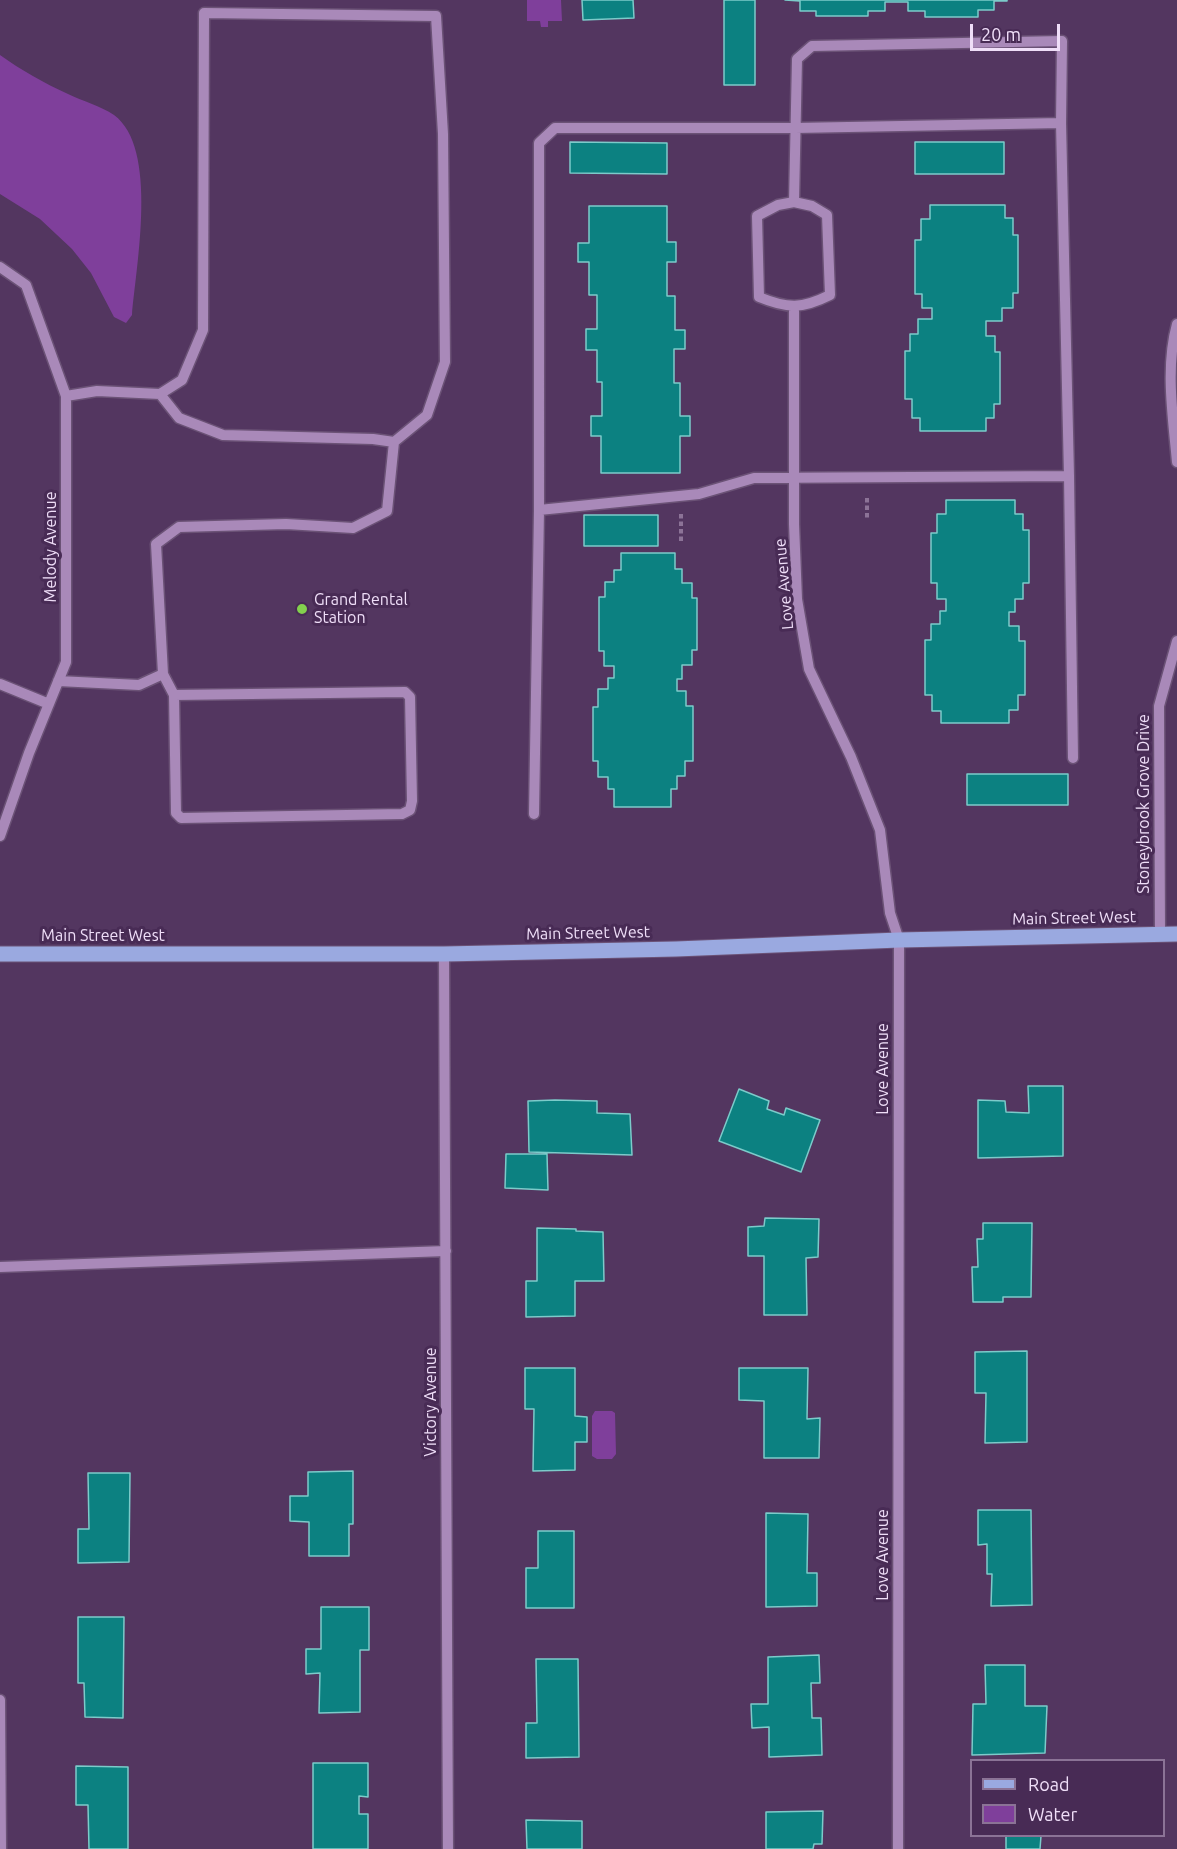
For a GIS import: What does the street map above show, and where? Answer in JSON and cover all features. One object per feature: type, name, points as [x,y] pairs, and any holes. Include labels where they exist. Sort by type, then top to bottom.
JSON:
[{"type":"main road","name":"Main Street West","points":[[0,954],[444,954],[1177,934]]},
{"type":"street","points":[[66,396],[97,391],[160,394],[182,380],[203,330],[204,13],[436,16],[442,134],[445,362],[427,416],[394,442],[387,511],[353,528],[286,524],[179,527],[156,544],[163,674],[174,695],[176,813],[181,818],[402,814],[410,810],[412,801],[411,720],[410,697],[405,692],[174,695]]},
{"type":"street","points":[[794,202],[797,59],[812,46],[1062,41],[1061,123],[1070,476],[1073,758]]},
{"type":"street","points":[[534,814],[539,510],[539,143],[555,128],[795,128],[1061,123]]},
{"type":"street","points":[[794,202],[812,206],[827,215],[830,295],[812,304],[794,307],[777,305],[759,297],[757,216],[777,205],[794,202]]},
{"type":"street","name":"Melody Avenue","points":[[0,267],[26,285],[66,396],[66,662],[29,753],[0,836]]},
{"type":"street","name":"Love Avenue","points":[[794,307],[794,478],[798,599],[809,669],[851,757],[880,830],[890,913],[898,940],[897,1849]]},
{"type":"street","points":[[1177,324],[1173,339],[1171,392],[1177,462]]},
{"type":"street","points":[[160,394],[179,418],[223,435],[373,439],[394,442]]},
{"type":"street","points":[[539,510],[699,494],[754,478],[1070,476]]},
{"type":"street","name":"Stoneybrook Grove Drive","points":[[1160,934],[1159,705],[1177,641]]},
{"type":"street","points":[[58,681],[140,685],[163,674]]},
{"type":"street","points":[[0,684],[49,704]]},
{"type":"street","name":"Victory Avenue","points":[[444,954],[448,1849]]},
{"type":"street","points":[[0,1267],[446,1251]]},
{"type":"street","points":[[0,1700],[1,1849]]},
{"type":"path","points":[[681,496],[681,544]]},
{"type":"water","points":[[527,0],[561,0],[562,21],[548,21],[548,27],[541,27],[540,21],[527,21]]},
{"type":"water","points":[[0,55],[50,85],[109,112],[128,131],[136,153],[141,180],[141,209],[132,315],[126,323],[114,317],[91,273],[72,249],[40,219],[0,194]]},
{"type":"water","points":[[595,1411],[615,1413],[616,1454],[612,1459],[597,1459],[592,1456],[592,1416]]},
{"type":"building","points":[[582,0],[633,0],[634,18],[583,20]]},
{"type":"building","points":[[724,0],[755,0],[755,85],[724,85]]},
{"type":"building","points":[[785,0],[1007,1],[994,1],[994,10],[978,10],[978,17],[925,17],[925,11],[908,11],[908,2],[885,2],[885,11],[868,11],[868,16],[816,16],[816,11],[800,11],[800,1]]},
{"type":"building","points":[[570,142],[667,143],[667,174],[570,173]]},
{"type":"building","points":[[915,142],[1004,142],[1004,174],[915,174]]},
{"type":"building","points":[[930,205],[1005,205],[1005,218],[1013,218],[1013,235],[1018,235],[1018,293],[1013,293],[1013,308],[1002,308],[1002,321],[986,321],[986,336],[995,336],[995,352],[1000,352],[1000,404],[994,404],[994,418],[986,418],[986,431],[920,431],[920,418],[912,418],[912,399],[905,399],[905,351],[910,351],[910,334],[918,334],[918,319],[932,319],[932,308],[922,308],[922,294],[915,294],[915,240],[921,240],[921,219],[930,219]]},
{"type":"building","points":[[589,206],[667,206],[667,242],[676,242],[676,262],[667,262],[667,296],[675,296],[675,330],[685,330],[685,349],[674,349],[674,383],[680,383],[680,416],[690,416],[690,436],[680,436],[680,473],[601,473],[601,436],[591,436],[591,416],[602,416],[602,382],[597,382],[597,350],[586,350],[586,329],[597,329],[597,295],[589,295],[589,262],[578,262],[578,243],[589,243]]},
{"type":"building","points":[[946,500],[1015,500],[1015,514],[1023,514],[1023,530],[1029,530],[1029,583],[1023,583],[1023,599],[1015,599],[1015,612],[1009,612],[1009,626],[1019,626],[1019,641],[1025,641],[1025,695],[1018,695],[1018,710],[1009,710],[1009,723],[941,723],[941,711],[932,711],[932,695],[925,695],[925,640],[931,640],[931,624],[940,624],[940,611],[946,611],[946,599],[937,599],[937,583],[931,583],[931,533],[937,533],[937,514],[946,514]]},
{"type":"building","points":[[584,515],[658,515],[658,546],[584,546]]},
{"type":"building","points":[[621,553],[675,553],[675,569],[682,569],[682,583],[692,583],[692,598],[697,598],[697,650],[692,650],[692,665],[682,665],[682,679],[677,679],[677,691],[686,691],[686,706],[693,706],[693,761],[685,761],[685,776],[677,776],[677,789],[671,789],[671,807],[614,807],[614,789],[608,789],[608,777],[598,777],[598,761],[593,761],[593,707],[598,707],[598,689],[608,689],[608,678],[614,678],[614,666],[604,666],[604,651],[599,651],[599,597],[605,597],[605,582],[614,582],[614,570],[621,570]]},
{"type":"building","points":[[967,774],[1068,774],[1068,805],[967,805]]},
{"type":"building","points":[[1028,1086],[1063,1086],[1063,1156],[978,1158],[978,1100],[1005,1101],[1006,1112],[1029,1113]]},
{"type":"building","points":[[739,1089],[769,1101],[767,1109],[784,1115],[786,1108],[820,1120],[801,1172],[719,1141]]},
{"type":"building","points":[[528,1101],[597,1101],[597,1113],[630,1114],[632,1155],[529,1152]]},
{"type":"building","points":[[506,1154],[547,1154],[548,1190],[505,1188]]},
{"type":"building","points":[[765,1218],[819,1219],[818,1257],[806,1258],[807,1315],[764,1315],[764,1256],[748,1256],[748,1227],[764,1226]]},
{"type":"building","points":[[983,1223],[1032,1223],[1031,1297],[1003,1297],[1003,1302],[973,1302],[972,1267],[978,1267],[977,1239],[983,1239]]},
{"type":"building","points":[[537,1228],[603,1232],[604,1281],[575,1281],[575,1316],[526,1317],[526,1281],[537,1281]]},
{"type":"building","points":[[1027,1351],[1027,1442],[985,1443],[986,1393],[975,1393],[975,1352]]},
{"type":"building","points":[[525,1368],[575,1368],[575,1416],[587,1417],[587,1442],[575,1442],[575,1470],[533,1471],[534,1409],[525,1409]]},
{"type":"building","points":[[739,1368],[808,1368],[807,1419],[820,1418],[819,1458],[764,1458],[764,1401],[739,1400]]},
{"type":"building","points":[[353,1471],[353,1524],[349,1524],[349,1556],[309,1556],[309,1522],[290,1521],[290,1496],[308,1496],[308,1472]]},
{"type":"building","points":[[88,1473],[130,1473],[129,1562],[78,1563],[78,1529],[89,1529]]},
{"type":"building","points":[[978,1510],[1031,1510],[1032,1605],[991,1606],[992,1574],[987,1574],[987,1544],[978,1545]]},
{"type":"building","points":[[766,1513],[808,1514],[807,1573],[817,1573],[817,1606],[766,1607]]},
{"type":"building","points":[[538,1531],[574,1531],[574,1608],[526,1608],[526,1568],[538,1568]]},
{"type":"building","points":[[321,1607],[369,1607],[369,1650],[360,1650],[360,1712],[319,1713],[320,1673],[306,1674],[306,1649],[321,1649]]},
{"type":"building","points":[[78,1617],[124,1617],[123,1718],[85,1717],[84,1683],[78,1683]]},
{"type":"building","points":[[819,1655],[820,1683],[811,1683],[812,1718],[821,1718],[822,1755],[769,1757],[769,1727],[752,1728],[751,1704],[768,1704],[768,1657]]},
{"type":"building","points":[[536,1659],[578,1659],[579,1757],[526,1758],[526,1723],[537,1723]]},
{"type":"building","points":[[985,1665],[1025,1665],[1025,1706],[1047,1706],[1045,1753],[972,1755],[973,1704],[986,1704]]},
{"type":"building","points":[[313,1763],[368,1763],[368,1797],[359,1796],[359,1814],[368,1814],[368,1849],[313,1849]]},
{"type":"building","points":[[76,1766],[128,1767],[128,1849],[89,1849],[88,1805],[76,1805]]},
{"type":"building","points":[[823,1811],[822,1844],[814,1844],[813,1849],[766,1849],[766,1812]]},
{"type":"building","points":[[526,1820],[582,1821],[582,1849],[527,1849]]},
{"type":"building","points":[[1006,1837],[1041,1837],[1040,1849],[1006,1849]]},
{"type":"place","name":"Grand Rental Station","points":[[302,609]]}]
